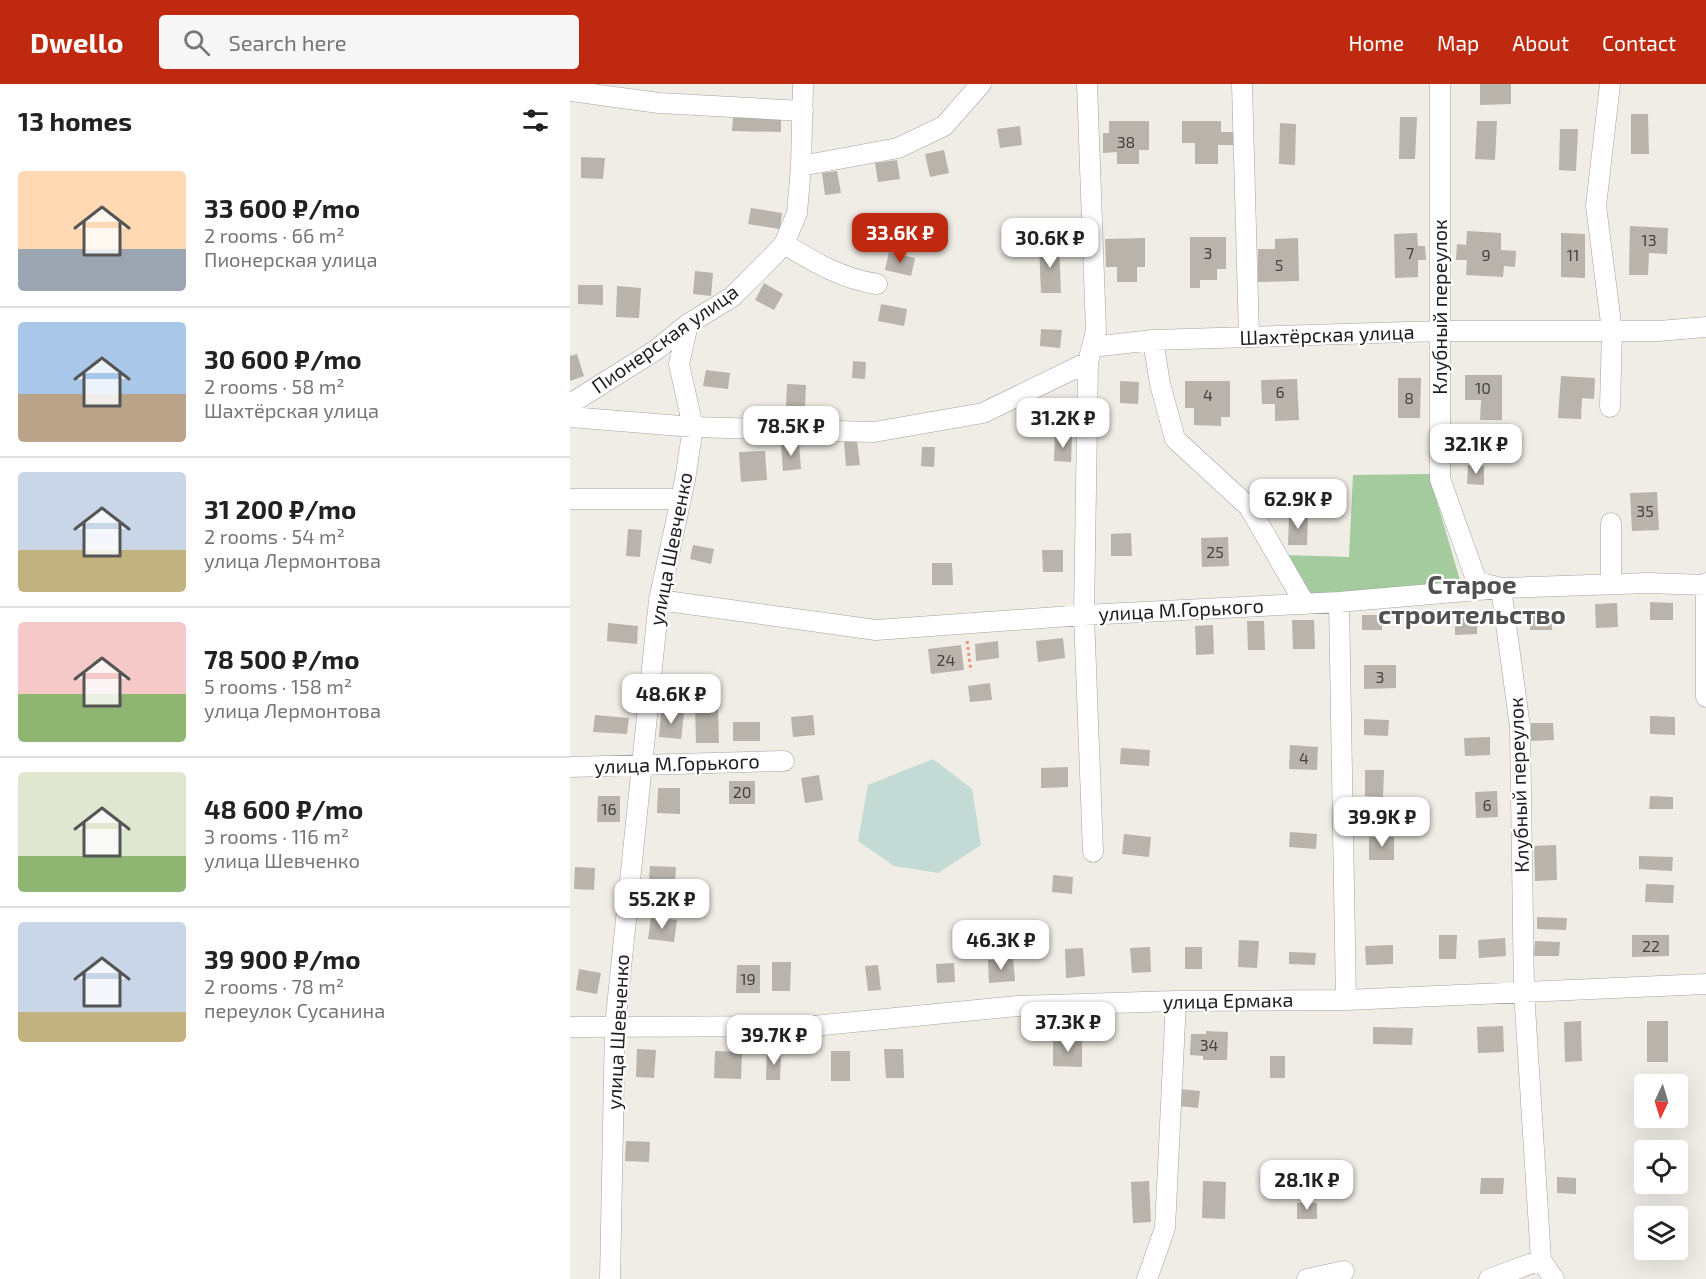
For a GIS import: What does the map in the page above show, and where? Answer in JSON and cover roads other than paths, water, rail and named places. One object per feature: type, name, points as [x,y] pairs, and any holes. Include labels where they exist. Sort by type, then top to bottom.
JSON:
[{"type":"street","name":"Пионерская улица","points":[[570,404],[656,350],[688,324],[732,297],[784,244],[797,213],[804,84]]},
{"type":"street","points":[[801,166],[898,148],[944,126],[981,84]]},
{"type":"street","points":[[1087,84],[1096,331],[1090,354],[1084,615],[1093,852]]},
{"type":"street","points":[[1242,84],[1249,337]]},
{"type":"street","name":"Клубный переулок","points":[[1440,84],[1440,479],[1477,582],[1501,588],[1520,727],[1524,991],[1541,1260]]},
{"type":"street","points":[[1610,84],[1596,206],[1612,331],[1610,407]]},
{"type":"street","points":[[570,91],[660,103],[803,111]]},
{"type":"street","points":[[784,244],[828,269],[855,281],[877,284]]},
{"type":"street","name":"улица Шевченко","points":[[610,1279],[615,1026],[659,600],[693,427],[679,364],[688,324]]},
{"type":"street","name":"Шахтёрская улица","points":[[570,417],[693,427],[874,432],[983,414],[1090,354],[1153,340],[1440,331],[1612,331],[1706,327]]},
{"type":"street","points":[[1153,340],[1160,384],[1175,439],[1249,507],[1305,604]]},
{"type":"street","points":[[570,499],[680,499]]},
{"type":"street","points":[[1611,523],[1611,584]]},
{"type":"street","name":"улица М.Горького","points":[[659,600],[876,630],[1084,615],[1339,602],[1501,588],[1611,584],[1706,584]]},
{"type":"street","points":[[1706,584],[1706,697]]},
{"type":"street","points":[[1339,602],[1346,999]]},
{"type":"street","name":"улица М.Горького","points":[[570,767],[784,761]]},
{"type":"street","name":"улица Ермака","points":[[570,1027],[813,1026],[1018,1006],[1346,999],[1706,984]]},
{"type":"street","points":[[1147,1279],[1165,1228],[1176,1001]]},
{"type":"street","points":[[1489,1279],[1541,1260],[1554,1279]]},
{"type":"street","points":[[1307,1279],[1344,1271]]},
{"type":"district","name":"Старое строительство","points":[[1472,600]]}]
